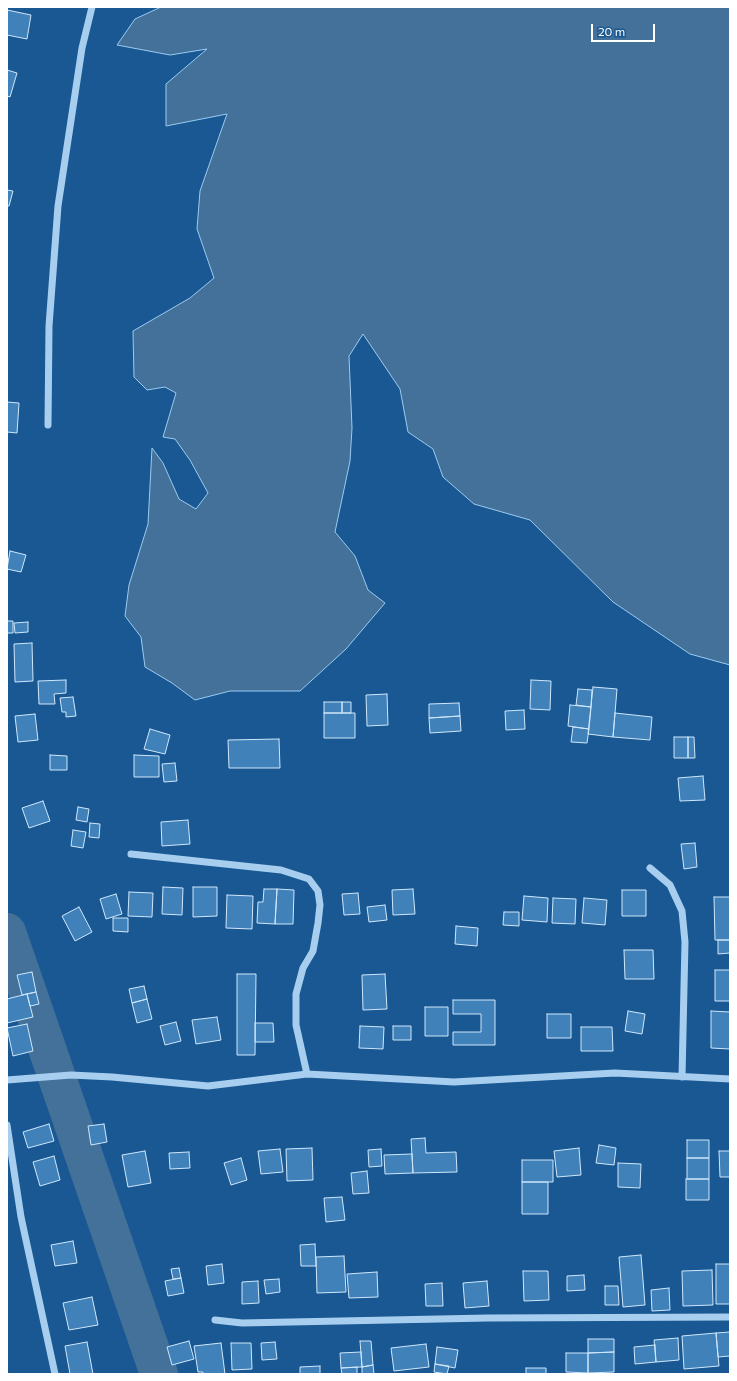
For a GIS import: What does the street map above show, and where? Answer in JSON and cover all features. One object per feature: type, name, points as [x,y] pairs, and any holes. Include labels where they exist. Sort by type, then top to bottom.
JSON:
[{"type":"street","points":[[48,425],[49,326],[58,206],[82,48],[92,7]]},
{"type":"street","points":[[131,854],[281,870],[309,879],[318,891],[320,905],[318,924],[313,951],[303,968],[296,994],[296,1025],[307,1074]]},
{"type":"street","points":[[650,868],[670,885],[682,911],[685,942],[682,1076]]},
{"type":"street","points":[[7,1080],[71,1075],[112,1077],[208,1086],[307,1074],[454,1082],[615,1073],[730,1079]]},
{"type":"street","points":[[7,1125],[21,1217],[54,1374]]},
{"type":"street","points":[[215,1320],[242,1323],[480,1318],[730,1317]]},
{"type":"water","points":[[161,7],[730,7],[730,665],[690,654],[613,602],[530,520],[474,504],[443,477],[433,449],[408,432],[400,389],[363,334],[349,356],[352,428],[350,461],[335,532],[355,556],[368,590],[385,603],[346,649],[300,691],[230,691],[195,700],[172,683],[145,667],[141,637],[125,616],[129,585],[148,524],[152,448],[163,463],[179,499],[196,509],[208,493],[190,460],[175,439],[163,437],[176,393],[165,387],[147,390],[134,377],[133,331],[190,298],[214,278],[197,229],[200,191],[227,114],[166,126],[166,84],[207,49],[170,55],[117,45],[135,19]]},
{"type":"building","points":[[7,10],[31,15],[27,39],[7,35]]},
{"type":"building","points":[[7,70],[17,73],[10,97],[7,96]]},
{"type":"building","points":[[7,190],[13,191],[9,206],[7,206]]},
{"type":"building","points":[[7,402],[19,403],[17,433],[7,432]]},
{"type":"building","points":[[10,551],[26,555],[21,572],[7,569]]},
{"type":"building","points":[[7,621],[13,621],[13,633],[7,633]]},
{"type":"building","points":[[28,622],[28,632],[15,633],[14,623]]},
{"type":"building","points":[[32,643],[33,681],[15,682],[14,644]]},
{"type":"building","points":[[66,680],[66,693],[54,694],[55,704],[39,704],[38,681]]},
{"type":"building","points":[[531,680],[551,681],[550,710],[530,709]]},
{"type":"building","points":[[593,687],[617,689],[613,737],[588,734]]},
{"type":"building","points":[[578,689],[592,690],[591,707],[576,705]]},
{"type":"building","points":[[387,694],[388,725],[367,726],[366,695]]},
{"type":"building","points":[[73,697],[76,716],[66,717],[66,712],[62,712],[60,698]]},
{"type":"building","points":[[324,702],[342,702],[342,713],[324,713]]},
{"type":"building","points":[[342,702],[351,702],[351,713],[342,713]]},
{"type":"building","points":[[459,703],[460,716],[429,718],[429,704]]},
{"type":"building","points":[[570,705],[591,707],[589,729],[568,726]]},
{"type":"building","points":[[524,710],[525,729],[506,730],[505,711]]},
{"type":"building","points":[[324,713],[355,713],[355,738],[324,738]]},
{"type":"building","points":[[615,713],[652,717],[650,740],[613,737]]},
{"type":"building","points":[[35,714],[38,740],[18,742],[15,716]]},
{"type":"building","points":[[460,716],[461,731],[430,733],[429,718]]},
{"type":"building","points":[[573,727],[589,729],[587,743],[571,742]]},
{"type":"building","points":[[150,729],[170,735],[165,754],[144,749]]},
{"type":"building","points":[[674,737],[688,737],[688,758],[674,758]]},
{"type":"building","points":[[688,737],[694,737],[695,758],[688,758]]},
{"type":"building","points":[[279,739],[280,768],[229,768],[228,740]]},
{"type":"building","points":[[50,755],[67,756],[67,770],[50,770]]},
{"type":"building","points":[[134,755],[159,756],[159,777],[134,777]]},
{"type":"building","points":[[175,763],[177,781],[164,782],[162,764]]},
{"type":"building","points":[[703,776],[705,800],[680,801],[678,778]]},
{"type":"building","points":[[43,801],[50,821],[29,828],[22,808]]},
{"type":"building","points":[[78,807],[89,809],[87,822],[76,820]]},
{"type":"building","points":[[188,820],[190,844],[162,846],[161,822]]},
{"type":"building","points":[[90,823],[100,824],[99,838],[89,837]]},
{"type":"building","points":[[73,830],[86,832],[83,848],[71,846]]},
{"type":"building","points":[[695,843],[697,867],[684,869],[681,844]]},
{"type":"building","points":[[163,887],[183,888],[182,915],[162,914]]},
{"type":"building","points":[[193,887],[217,887],[217,916],[193,917]]},
{"type":"building","points":[[264,889],[277,889],[275,924],[257,923],[258,902],[263,902]]},
{"type":"building","points":[[277,889],[294,890],[293,924],[275,924]]},
{"type":"building","points":[[413,889],[415,914],[393,915],[392,890]]},
{"type":"building","points":[[622,890],[646,890],[646,916],[622,916]]},
{"type":"building","points":[[129,892],[153,893],[152,917],[128,916]]},
{"type":"building","points":[[358,893],[360,914],[344,915],[342,894]]},
{"type":"building","points":[[116,894],[122,914],[106,919],[100,899]]},
{"type":"building","points":[[227,895],[253,896],[252,929],[226,928]]},
{"type":"building","points":[[524,896],[548,898],[547,922],[522,920]]},
{"type":"building","points":[[714,897],[730,897],[730,940],[715,940]]},
{"type":"building","points":[[553,898],[576,899],[575,924],[552,923]]},
{"type":"building","points":[[584,898],[607,900],[605,925],[582,923]]},
{"type":"building","points":[[385,905],[387,920],[369,922],[367,907]]},
{"type":"building","points":[[79,907],[92,932],[75,941],[62,916]]},
{"type":"building","points":[[504,912],[519,912],[519,926],[503,925]]},
{"type":"building","points":[[113,918],[128,918],[128,932],[113,931]]},
{"type":"building","points":[[456,926],[478,928],[477,946],[455,944]]},
{"type":"building","points":[[718,940],[730,940],[730,953],[718,954]]},
{"type":"building","points":[[624,950],[653,950],[654,979],[625,979]]},
{"type":"building","points":[[715,970],[730,970],[730,1001],[715,1001]]},
{"type":"building","points":[[32,972],[36,992],[22,995],[17,975]]},
{"type":"building","points":[[237,974],[256,974],[255,1055],[237,1055]]},
{"type":"building","points":[[385,974],[387,1009],[363,1010],[362,975]]},
{"type":"building","points":[[144,986],[147,999],[132,1003],[129,989]]},
{"type":"building","points":[[36,992],[39,1004],[30,1006],[27,994]]},
{"type":"building","points":[[27,994],[33,1017],[7,1023],[7,999]]},
{"type":"building","points":[[147,999],[152,1019],[137,1023],[132,1003]]},
{"type":"building","points":[[453,1000],[495,1000],[495,1045],[453,1045],[453,1032],[481,1032],[481,1014],[453,1014]]},
{"type":"building","points":[[425,1007],[448,1007],[448,1036],[425,1036]]},
{"type":"building","points":[[628,1011],[645,1014],[642,1034],[625,1031]]},
{"type":"building","points":[[711,1011],[730,1012],[730,1049],[711,1048]]},
{"type":"building","points":[[547,1014],[571,1014],[571,1038],[547,1038]]},
{"type":"building","points":[[217,1017],[221,1040],[196,1044],[192,1020]]},
{"type":"building","points":[[176,1022],[181,1041],[165,1045],[160,1026]]},
{"type":"building","points":[[255,1023],[273,1023],[274,1042],[255,1042]]},
{"type":"building","points":[[27,1024],[33,1051],[13,1056],[7,1028]]},
{"type":"building","points":[[360,1026],[384,1027],[383,1049],[359,1048]]},
{"type":"building","points":[[393,1026],[411,1026],[411,1040],[393,1040]]},
{"type":"building","points":[[581,1027],[612,1027],[613,1051],[581,1051]]},
{"type":"building","points":[[49,1124],[54,1141],[28,1148],[23,1132]]},
{"type":"building","points":[[104,1124],[107,1142],[91,1145],[88,1126]]},
{"type":"building","points":[[425,1138],[426,1153],[456,1152],[457,1172],[413,1173],[411,1139]]},
{"type":"building","points":[[687,1140],[709,1140],[709,1158],[687,1158]]},
{"type":"building","points":[[599,1145],[616,1148],[614,1165],[596,1163]]},
{"type":"building","points":[[312,1148],[313,1180],[287,1181],[286,1149]]},
{"type":"building","points":[[579,1148],[581,1175],[557,1177],[554,1151]]},
{"type":"building","points":[[280,1149],[283,1172],[261,1174],[258,1151]]},
{"type":"building","points":[[381,1149],[382,1166],[369,1167],[368,1150]]},
{"type":"building","points":[[145,1151],[151,1183],[128,1187],[122,1155]]},
{"type":"building","points":[[719,1151],[730,1151],[730,1177],[720,1177]]},
{"type":"building","points":[[189,1152],[190,1168],[170,1169],[169,1153]]},
{"type":"building","points":[[412,1154],[413,1173],[385,1174],[384,1155]]},
{"type":"building","points":[[54,1156],[60,1180],[40,1186],[33,1162]]},
{"type":"building","points":[[241,1158],[247,1180],[231,1185],[224,1163]]},
{"type":"building","points":[[687,1158],[709,1158],[709,1179],[687,1179]]},
{"type":"building","points":[[522,1160],[553,1160],[553,1182],[522,1182]]},
{"type":"building","points":[[618,1163],[641,1164],[640,1188],[618,1187]]},
{"type":"building","points":[[367,1171],[369,1193],[353,1194],[351,1173]]},
{"type":"building","points":[[686,1179],[709,1179],[709,1200],[686,1200]]},
{"type":"building","points":[[522,1182],[548,1182],[548,1214],[522,1214]]},
{"type":"building","points":[[342,1197],[345,1220],[326,1222],[324,1198]]},
{"type":"building","points":[[73,1241],[77,1263],[55,1266],[51,1245]]},
{"type":"building","points":[[315,1244],[316,1266],[301,1266],[300,1245]]},
{"type":"building","points":[[641,1255],[645,1305],[623,1307],[619,1257]]},
{"type":"building","points":[[344,1256],[346,1292],[317,1293],[316,1257]]},
{"type":"building","points":[[222,1264],[224,1283],[208,1285],[206,1266]]},
{"type":"building","points":[[716,1264],[730,1264],[730,1304],[716,1304]]},
{"type":"building","points":[[179,1268],[181,1278],[173,1279],[171,1269]]},
{"type":"building","points":[[712,1270],[713,1305],[683,1306],[682,1271]]},
{"type":"building","points":[[523,1271],[548,1271],[549,1300],[524,1301]]},
{"type":"building","points":[[377,1272],[378,1297],[349,1298],[347,1274]]},
{"type":"building","points":[[584,1275],[585,1290],[567,1291],[567,1276]]},
{"type":"building","points":[[181,1278],[184,1293],[168,1296],[165,1281]]},
{"type":"building","points":[[279,1279],[280,1292],[266,1294],[264,1280]]},
{"type":"building","points":[[258,1281],[259,1303],[242,1304],[242,1282]]},
{"type":"building","points":[[487,1281],[489,1306],[465,1308],[463,1283]]},
{"type":"building","points":[[442,1283],[443,1306],[426,1306],[425,1284]]},
{"type":"building","points":[[605,1286],[618,1286],[619,1305],[605,1305]]},
{"type":"building","points":[[669,1288],[670,1310],[652,1311],[651,1290]]},
{"type":"building","points":[[92,1297],[98,1325],[69,1330],[63,1303]]},
{"type":"building","points":[[730,1332],[730,1356],[718,1357],[716,1333]]},
{"type":"building","points":[[716,1333],[719,1366],[684,1369],[682,1336]]},
{"type":"building","points":[[678,1338],[679,1360],[656,1362],[654,1340]]},
{"type":"building","points":[[588,1339],[614,1339],[614,1352],[588,1353]]},
{"type":"building","points":[[189,1341],[194,1359],[172,1365],[167,1347]]},
{"type":"building","points":[[360,1341],[371,1341],[373,1365],[362,1367]]},
{"type":"building","points":[[87,1342],[93,1374],[70,1374],[65,1346]]},
{"type":"building","points":[[275,1342],[277,1359],[262,1360],[261,1343]]},
{"type":"building","points":[[221,1343],[225,1374],[203,1374],[203,1372],[198,1372],[194,1346]]},
{"type":"building","points":[[231,1343],[251,1343],[252,1369],[232,1370]]},
{"type":"building","points":[[426,1344],[429,1367],[394,1371],[391,1348]]},
{"type":"building","points":[[655,1345],[656,1362],[635,1364],[634,1347]]},
{"type":"building","points":[[437,1347],[458,1350],[455,1368],[435,1364]]},
{"type":"building","points":[[361,1352],[362,1367],[341,1368],[340,1353]]},
{"type":"building","points":[[614,1352],[614,1372],[588,1373],[588,1353]]},
{"type":"building","points":[[566,1353],[588,1353],[588,1373],[566,1372]]},
{"type":"building","points":[[435,1364],[449,1366],[447,1374],[434,1372]]},
{"type":"building","points":[[373,1365],[374,1374],[362,1374],[362,1367]]},
{"type":"building","points":[[320,1366],[320,1374],[300,1374],[300,1367]]},
{"type":"building","points":[[357,1367],[357,1374],[342,1374],[341,1368]]},
{"type":"building","points":[[526,1368],[546,1368],[546,1374],[526,1374]]},
{"type":"waterway","points":[[7,932],[159,1374]]}]
